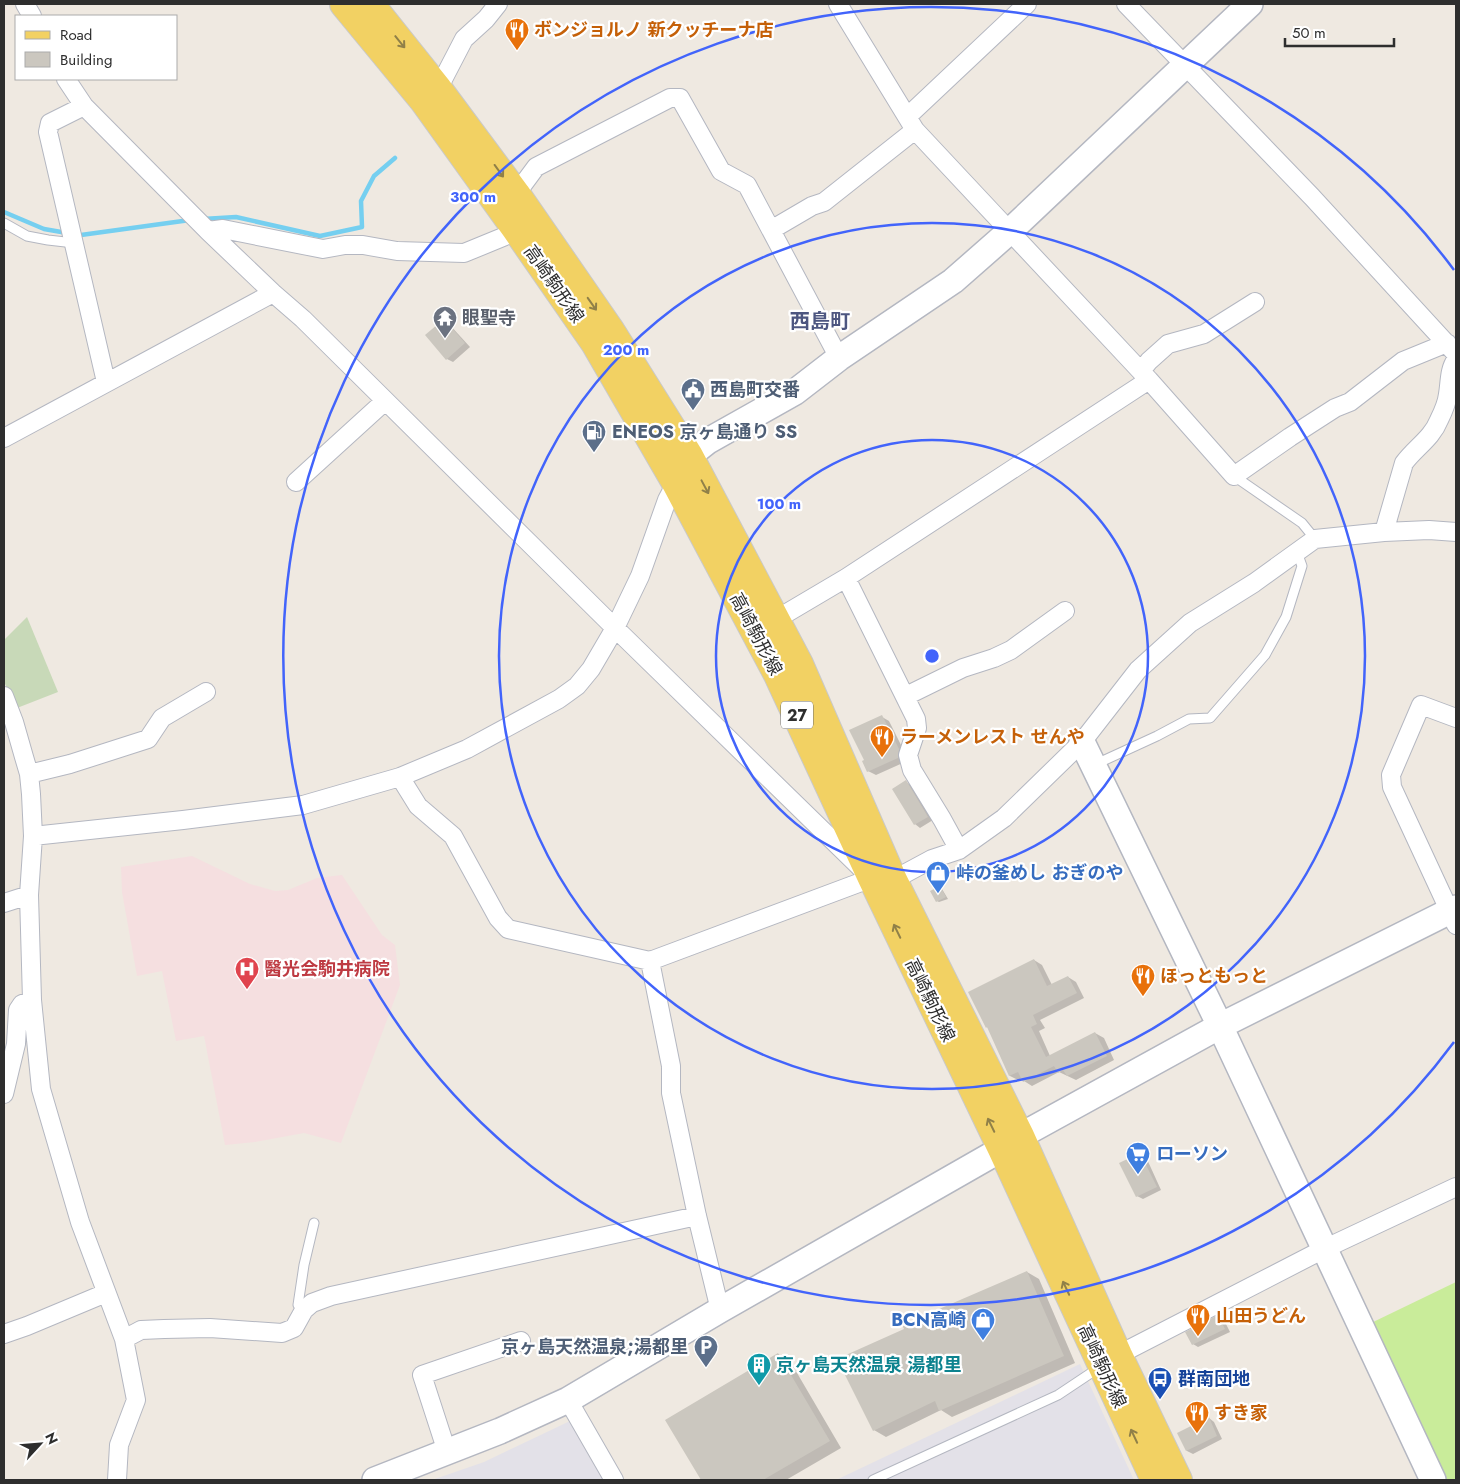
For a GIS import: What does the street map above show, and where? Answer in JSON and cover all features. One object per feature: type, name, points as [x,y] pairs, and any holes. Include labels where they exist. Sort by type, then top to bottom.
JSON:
[{"type":"main road","name":"高崎駒形線","points":[[344,4],[424,101],[516,229],[595,343],[676,483],[778,675],[882,879],[1011,1143],[1110,1360],[1155,1480]]},
{"type":"main road","name":"高崎駒形線","points":[[370,4],[438,89],[516,194],[610,330],[689,456],[799,664],[882,879]]},
{"type":"main road","name":"高崎駒形線","points":[[1110,1360],[1178,1480]]},
{"type":"street","points":[[438,89],[464,39],[486,19],[498,4]]},
{"type":"street","points":[[838,4],[911,124],[1145,375],[1234,476],[1335,408],[1350,402],[1404,362],[1452,349],[1312,197],[1126,4]]},
{"type":"street","points":[[771,230],[812,206],[824,202],[911,124],[1027,4]]},
{"type":"street","points":[[33,836],[303,805],[400,777],[467,749],[565,695],[577,686],[591,669],[615,628],[640,576],[667,500],[689,456],[708,441],[795,392],[839,358],[953,280],[1010,231],[1250,4]]},
{"type":"street","points":[[67,80],[84,106],[208,231],[272,293],[303,319],[615,628],[882,879]]},
{"type":"street","points":[[516,194],[536,167],[670,98],[680,98],[720,171],[746,184],[839,358]]},
{"type":"street","points":[[84,106],[50,123],[48,132],[106,382]]},
{"type":"street","points":[[208,231],[222,229],[323,249],[345,245],[363,245],[397,251],[464,253],[504,237],[516,229]]},
{"type":"street","points":[[4,438],[272,293]]},
{"type":"street","points":[[775,620],[846,578],[1145,375],[1168,344],[1204,334],[1255,302]]},
{"type":"street","points":[[1384,532],[1404,463],[1431,435],[1439,422],[1448,396],[1453,388],[1452,366],[1456,360]]},
{"type":"street","points":[[296,482],[386,401]]},
{"type":"street","points":[[400,777],[418,806],[453,836],[498,918],[508,929],[650,961],[959,850],[1004,818],[1082,742],[1138,670],[1190,623],[1254,583],[1315,539],[1384,532],[1429,530],[1456,532]]},
{"type":"street","points":[[846,578],[916,719],[917,728],[908,755],[912,770],[959,850]]},
{"type":"street","points":[[906,696],[963,668],[994,658],[1011,650],[1064,611]]},
{"type":"street","points":[[29,774],[70,764],[148,739],[162,718],[206,692]]},
{"type":"street","points":[[4,696],[14,722],[29,774],[33,836],[29,896],[32,1000],[41,1088],[80,1222],[124,1338],[136,1400],[119,1445],[117,1480]]},
{"type":"street","points":[[375,1480],[410,1474],[447,1452],[500,1431],[568,1400],[720,1310],[1011,1143],[1220,1026],[1454,914],[1392,788],[1391,775],[1420,705],[1456,718]]},
{"type":"street","points":[[1082,742],[1220,1026],[1433,1480]]},
{"type":"street","points":[[4,903],[29,896]]},
{"type":"street","points":[[650,961],[671,1066],[671,1093],[697,1216],[720,1310]]},
{"type":"street","points":[[4,1094],[16,1044],[18,1010],[22,1004],[32,1000]]},
{"type":"street","points":[[1110,1360],[1324,1249],[1456,1187]]},
{"type":"street","points":[[124,1338],[141,1330],[164,1329],[210,1328],[282,1333],[294,1328],[304,1310],[312,1303],[331,1296],[697,1216]]},
{"type":"street","points":[[4,1334],[106,1293]]},
{"type":"street","points":[[447,1452],[422,1375],[521,1341]]},
{"type":"street","points":[[568,1400],[614,1480]]},
{"type":"lane","points":[[4,222],[26,236],[74,243]]},
{"type":"lane","points":[[1234,476],[1302,523],[1315,539]]},
{"type":"lane","points":[[1094,764],[1189,720],[1210,718],[1264,655],[1286,617],[1302,566],[1297,552]]},
{"type":"lane","points":[[304,1310],[298,1305],[304,1265],[314,1223]]},
{"type":"lane","points":[[873,1480],[1058,1395],[1110,1360]]},
{"type":"shaded area","points":[[192,856],[250,884],[275,891],[288,890],[317,878],[342,875],[382,935],[395,945],[400,985],[341,1143],[304,1133],[255,1142],[225,1145],[204,1036],[176,1041],[162,971],[137,976],[122,892],[121,867]]},
{"type":"shaded area","points":[[1080,1364],[1134,1480],[836,1480]]},
{"type":"shaded area","points":[[570,1421],[604,1480],[432,1480],[484,1462]]},
{"type":"green space","points":[[27,617],[58,692],[17,708],[4,682],[4,640]]},
{"type":"green space","points":[[1456,1282],[1456,1480],[1444,1480],[1369,1324]]},
{"type":"building","name":"眼聖寺","points":[[444,319],[465,343],[446,360],[425,335]]},
{"type":"building","points":[[882,715],[899,749],[898,758],[867,772],[862,761],[864,760],[849,730]]},
{"type":"building","points":[[906,780],[928,817],[914,825],[892,789]]},
{"type":"building","name":"峠の釜めし おぎのや","points":[[940,886],[946,897],[936,902],[930,891]]},
{"type":"building","points":[[1034,959],[1047,986],[1068,976],[1077,993],[1033,1015],[1037,1024],[1031,1027],[1046,1057],[1095,1032],[1107,1056],[1067,1076],[1063,1070],[1058,1073],[1054,1066],[1023,1082],[1018,1072],[1009,1076],[987,1027],[968,992]]},
{"type":"building","name":"ローソン","points":[[1140,1153],[1157,1187],[1136,1197],[1119,1163]]},
{"type":"building","name":"BCN高崎","points":[[1027,1271],[1064,1356],[939,1411],[935,1401],[873,1431],[837,1359],[904,1329],[902,1325]]},
{"type":"building","name":"山田うどん","points":[[1218,1315],[1225,1329],[1192,1345],[1185,1332]]},
{"type":"building","name":"京ヶ島天然温泉 湯都里","points":[[778,1353],[830,1441],[763,1480],[701,1480],[665,1420]]},
{"type":"building","name":"すき家","points":[[1209,1417],[1217,1436],[1186,1451],[1177,1433]]},
{"type":"waterway","points":[[203,219],[236,217],[320,236],[362,227],[361,201],[374,176],[395,158]]},
{"type":"waterway","points":[[4,212],[44,229],[67,233]]},
{"type":"waterway","points":[[77,234],[190,220]]},
{"type":"place","name":"ボンジョルノ 新クッチーナ店","points":[[517,51]]},
{"type":"place","name":"眼聖寺","points":[[445,339]]},
{"type":"place","name":"西島町交番","points":[[693,411]]},
{"type":"place","name":"ENEOS 京ヶ島通り SS","points":[[594,453]]},
{"type":"place","name":"ラーメンレスト せんや","points":[[882,758]]},
{"type":"place","name":"峠の釜めし おぎのや","points":[[938,894]]},
{"type":"place","name":"醫光会駒井病院","points":[[247,990]]},
{"type":"place","name":"ほっともっと","points":[[1143,997]]},
{"type":"place","name":"ローソン","points":[[1138,1175]]},
{"type":"place","name":"山田うどん","points":[[1198,1337]]},
{"type":"place","name":"BCN高崎","points":[[983,1341]]},
{"type":"place","name":"京ヶ島天然温泉;湯都里","points":[[706,1368]]},
{"type":"place","name":"京ヶ島天然温泉 湯都里","points":[[759,1386]]},
{"type":"place","name":"群南団地","points":[[1160,1400]]},
{"type":"place","name":"すき家","points":[[1197,1434]]},
{"type":"district","name":"西島町","points":[[820,321]]}]
